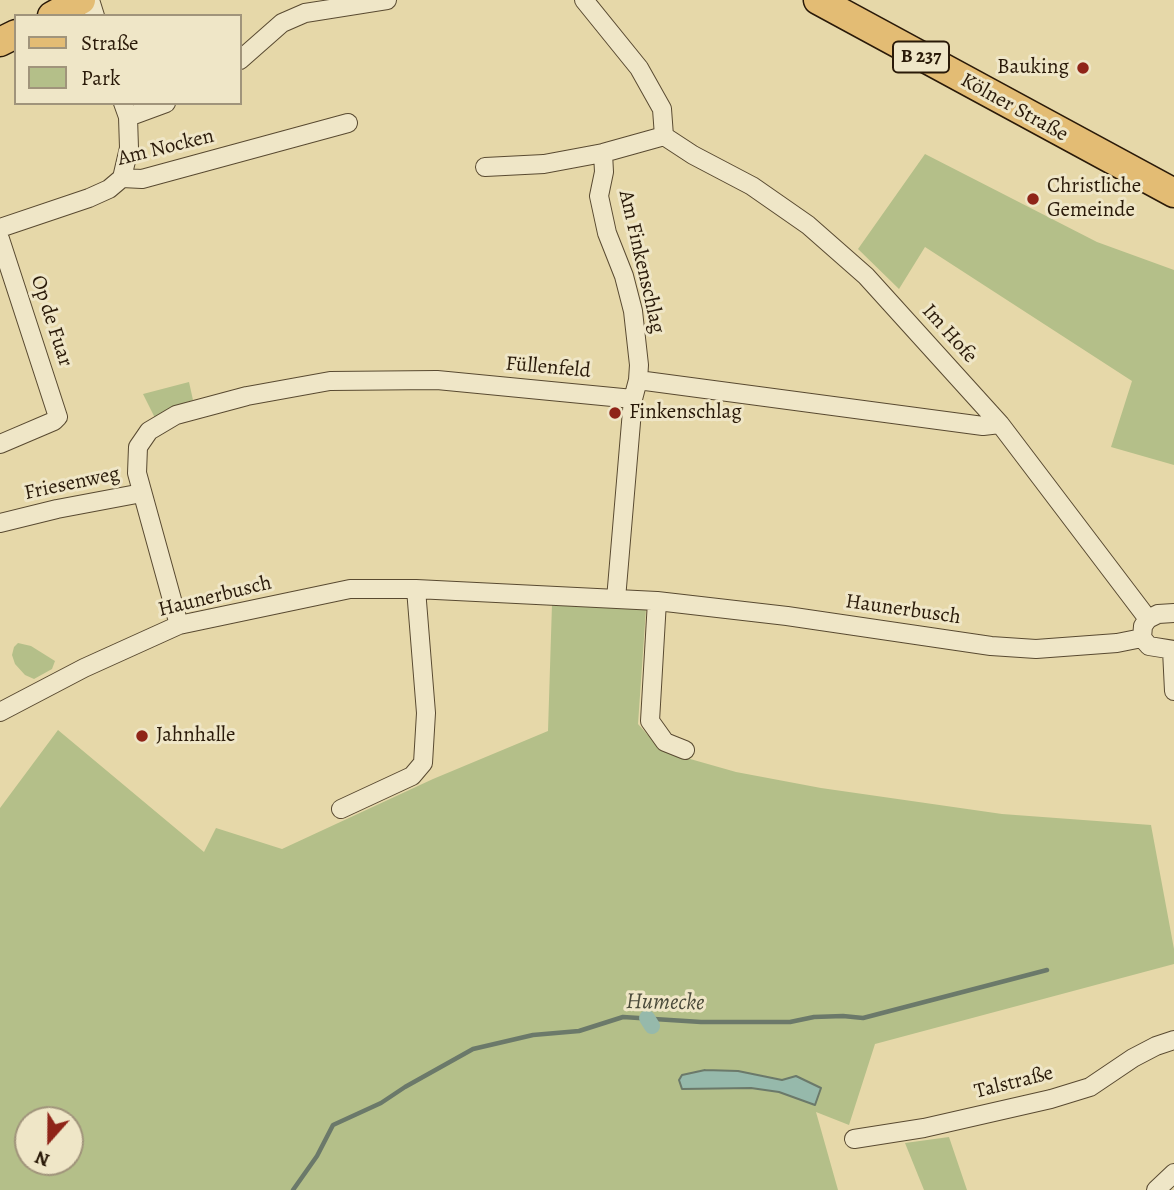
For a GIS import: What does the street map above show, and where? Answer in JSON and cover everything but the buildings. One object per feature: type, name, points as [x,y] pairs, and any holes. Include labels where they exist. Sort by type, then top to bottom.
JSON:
[{"type":"main road","points":[[56,14],[81,0]]},
{"type":"main road","name":"Kölner Straße","points":[[818,0],[1174,193]]},
{"type":"street","points":[[242,58],[282,23],[322,5],[387,0]]},
{"type":"street","points":[[485,167],[544,164],[603,153],[664,136],[662,109],[639,68],[584,0]]},
{"type":"street","points":[[122,178],[129,148],[126,110],[155,105]]},
{"type":"street","name":"Am Nocken","points":[[0,228],[109,189],[122,178],[142,178],[348,123]]},
{"type":"street","name":"Im Hofe","points":[[664,136],[693,155],[752,186],[808,225],[866,276],[1000,424],[1148,620]]},
{"type":"street","name":"Am Finkenschlag","points":[[603,153],[604,172],[599,196],[607,233],[624,276],[633,311],[638,380]]},
{"type":"street","name":"Op de Fuar","points":[[0,239],[58,417],[0,444]]},
{"type":"street","name":"Füllenfeld","points":[[142,493],[136,472],[138,447],[149,432],[176,415],[259,394],[330,381],[437,380],[633,398]]},
{"type":"street","points":[[616,599],[633,398],[638,380],[983,426],[1000,424]]},
{"type":"street","name":"Friesenweg","points":[[0,523],[142,493],[179,625]]},
{"type":"street","name":"Haunerbusch","points":[[0,712],[84,668],[179,625],[350,589],[416,589],[657,601],[787,616],[991,646],[1037,649],[1118,643],[1142,638]]},
{"type":"street","points":[[341,809],[412,776],[423,763],[426,713],[416,589]]},
{"type":"street","points":[[657,601],[650,721],[665,742],[685,750]]},
{"type":"street","points":[[1174,613],[1158,614],[1148,620],[1143,626],[1142,638],[1149,646],[1173,650],[1174,691]]},
{"type":"street","name":"Talstraße","points":[[854,1139],[924,1128],[1051,1099],[1090,1087],[1133,1058],[1174,1040]]},
{"type":"street","points":[[1156,1190],[1174,1174]]},
{"type":"green space","points":[[925,154],[1097,242],[1174,270],[1174,465],[1111,447],[1132,381],[925,247],[899,289],[858,249]]},
{"type":"green space","points":[[189,382],[193,400],[171,408],[155,418],[143,394]]},
{"type":"green space","points":[[552,604],[646,609],[638,724],[662,751],[736,772],[821,788],[1002,814],[1151,825],[1174,949],[1174,964],[875,1044],[849,1125],[816,1112],[838,1190],[0,1190],[0,808],[58,730],[204,852],[216,828],[282,849],[433,779],[548,731]]},
{"type":"green space","points":[[18,643],[31,646],[55,661],[52,669],[34,679],[25,675],[15,664],[12,655]]},
{"type":"green space","points":[[949,1137],[967,1190],[924,1190],[905,1143]]},
{"type":"shaded area","points":[[705,1070],[738,1071],[782,1080],[796,1076],[821,1088],[815,1105],[779,1092],[751,1088],[682,1089],[679,1080],[682,1075]]},
{"type":"waterway","name":"Humecke","points":[[293,1190],[317,1156],[333,1125],[381,1103],[473,1049],[533,1035],[579,1031],[623,1017],[701,1022],[790,1022],[814,1017],[843,1016],[863,1018],[1047,970]]},
{"type":"waterway","name":"Humecke","points":[[647,1018],[652,1026]]},
{"type":"place","name":"Bauking","points":[[1083,68]]},
{"type":"place","name":"Christliche Gemeinde","points":[[1033,199]]},
{"type":"place","name":"Finkenschlag","points":[[615,413]]},
{"type":"place","name":"Jahnhalle","points":[[142,736]]}]
